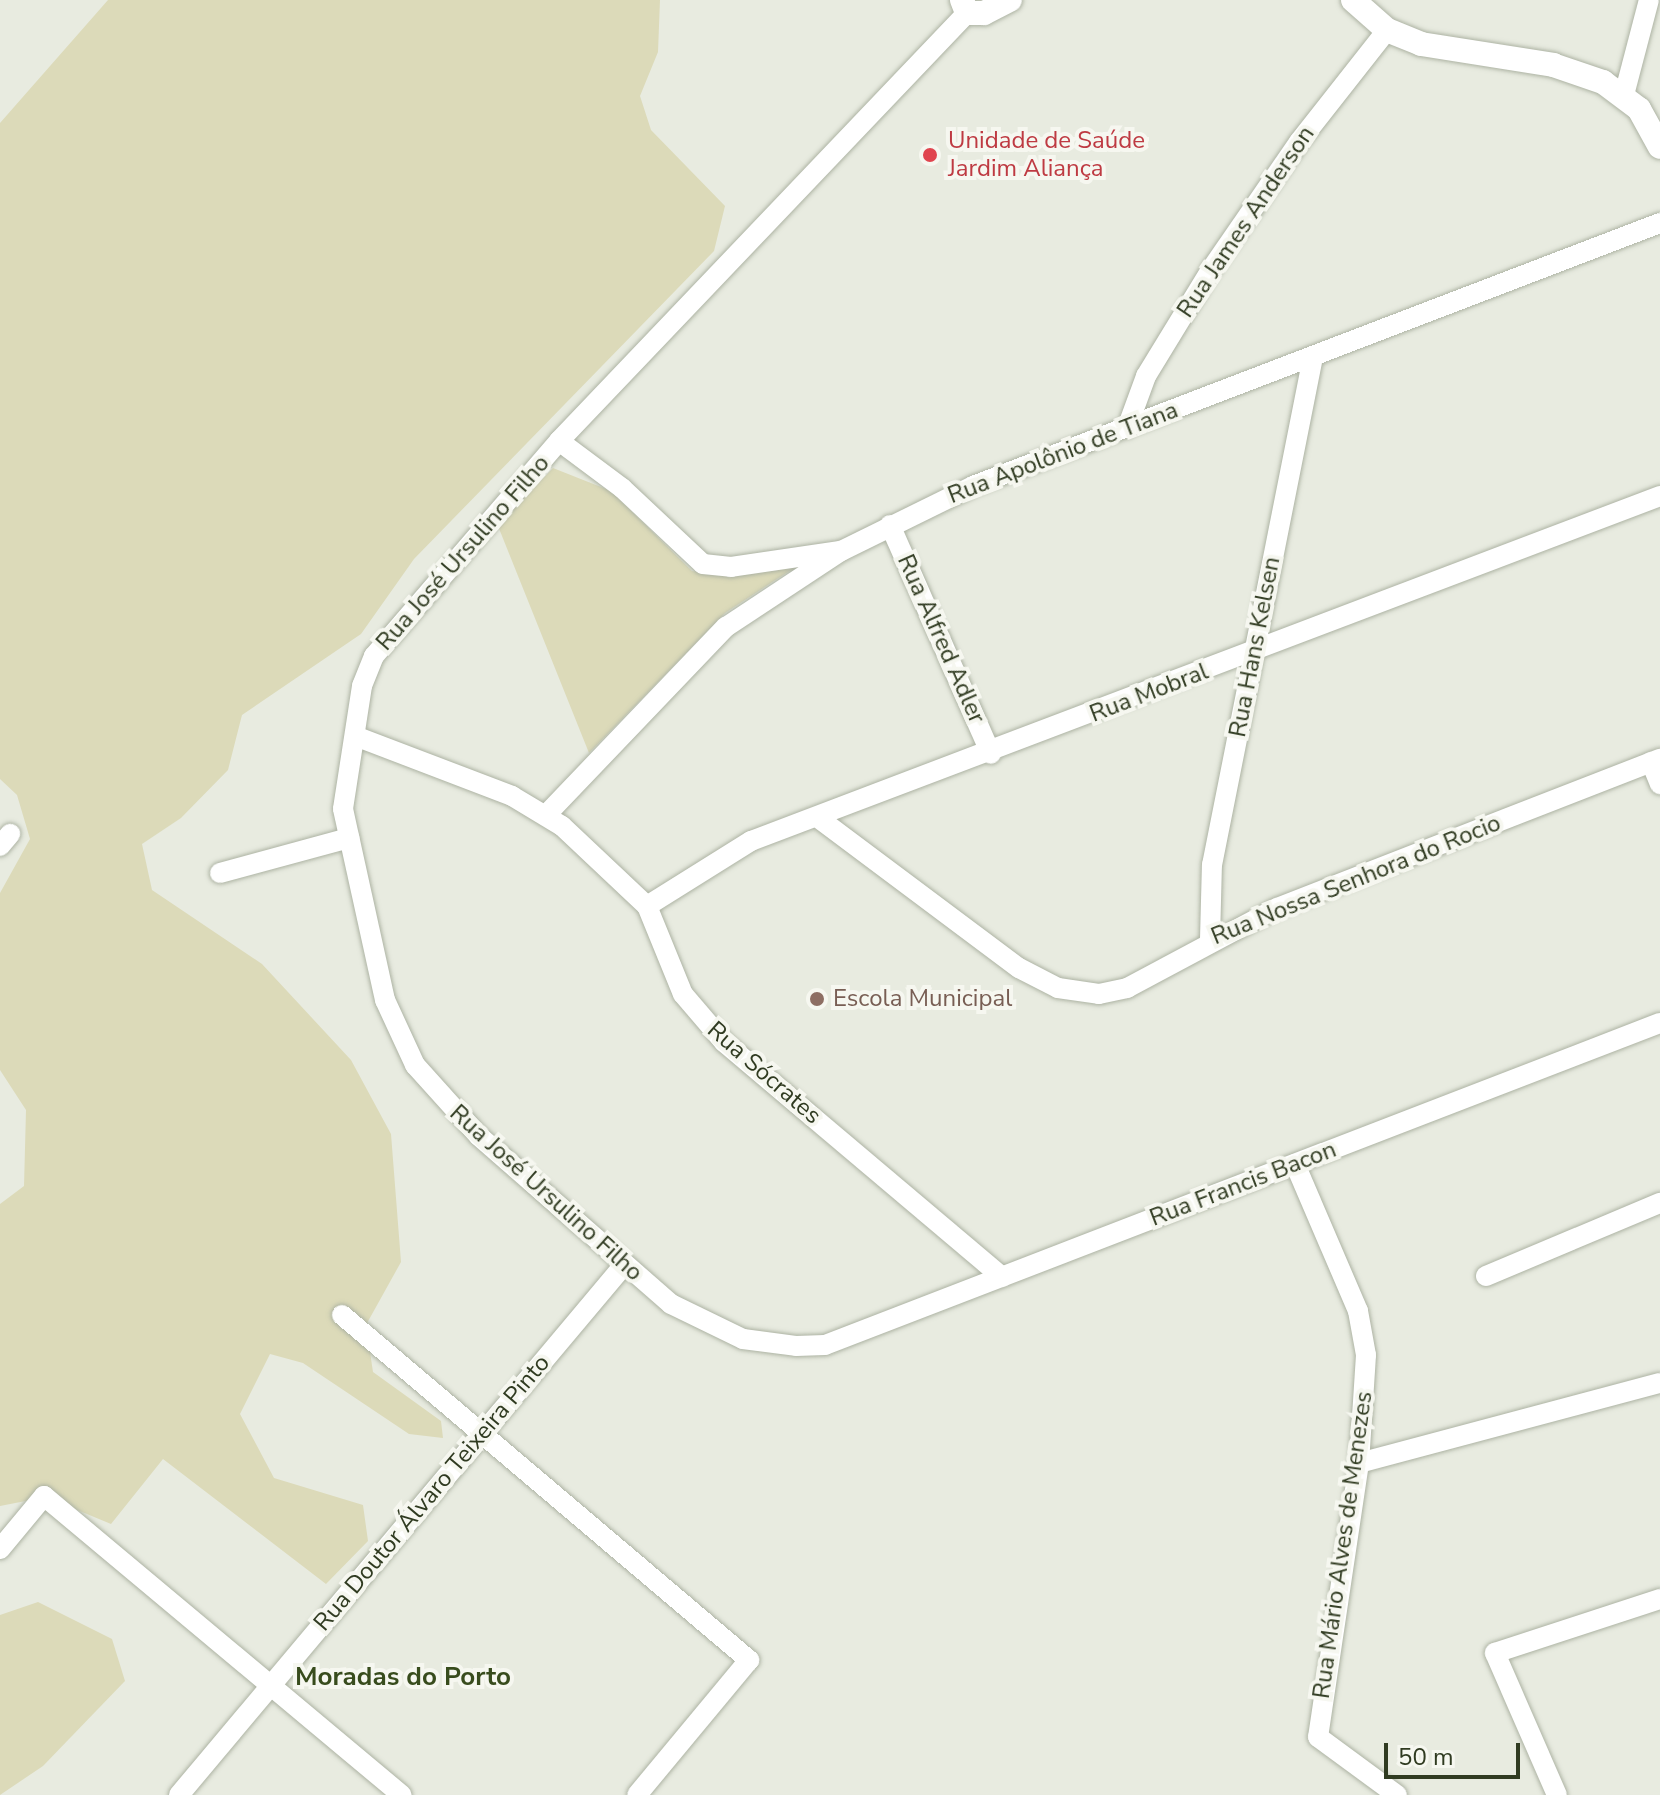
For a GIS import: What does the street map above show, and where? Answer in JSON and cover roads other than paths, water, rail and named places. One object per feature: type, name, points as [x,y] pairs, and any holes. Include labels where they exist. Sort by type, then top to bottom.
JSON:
[{"type":"street","points":[[965,7],[984,13],[1010,0]]},
{"type":"street","points":[[1353,0],[1387,30],[1437,48],[1553,65],[1624,95],[1660,147]]},
{"type":"street","points":[[1624,95],[1649,0]]},
{"type":"street","name":"Rua José Ursulino Filho","points":[[825,1345],[766,1344],[713,1329],[624,1265],[479,1136],[415,1065],[385,1000],[349,838],[343,794],[367,671],[388,635],[559,441],[965,7]]},
{"type":"street","name":"Rua James Anderson","points":[[1127,428],[1146,376],[1212,268],[1299,142],[1387,30]]},
{"type":"street","name":"Rua Apolônio de Tiana","points":[[547,814],[726,627],[841,551],[890,525],[1127,428],[1660,223]]},
{"type":"street","name":"Rua Hans Kelsen","points":[[1210,939],[1212,865],[1313,357]]},
{"type":"street","points":[[559,441],[612,480],[703,564],[731,567],[841,551]]},
{"type":"street","name":"Rua Mobral","points":[[647,906],[751,841],[821,820],[1660,496]]},
{"type":"street","name":"Rua Alfred Adler","points":[[890,525],[991,754]]},
{"type":"street","name":"Rua Sócrates","points":[[355,736],[547,814],[647,906],[669,968],[703,1020],[1002,1277]]},
{"type":"street","points":[[1656,760],[1660,784]]},
{"type":"street","name":"Rua Nossa Senhora do Rocio","points":[[821,820],[1019,968],[1058,988],[1115,992],[1210,939],[1656,760]]},
{"type":"street","points":[[220,873],[349,838]]},
{"type":"street","name":"Rua Francis Bacon","points":[[825,1345],[1660,1023]]},
{"type":"street","name":"Rua Mário Alves de Menezes","points":[[1295,1164],[1363,1333],[1359,1463],[1318,1724],[1323,1747],[1397,1795]]},
{"type":"street","points":[[1486,1276],[1660,1203]]},
{"type":"street","name":"Rua Doutor Álvaro Teixeira Pinto","points":[[179,1795],[624,1265]]},
{"type":"street","points":[[342,1315],[749,1660],[637,1795]]},
{"type":"street","points":[[1359,1463],[1660,1383]]},
{"type":"street","points":[[0,1549],[44,1496],[402,1795]]},
{"type":"street","points":[[1557,1795],[1495,1653],[1660,1599]]},
{"type":"place","name":"Unidade de Saúde Jardim Aliança","points":[[930,155]]},
{"type":"place","name":"Escola Municipal","points":[[817,999]]},
{"type":"district","name":"Moradas do Porto","points":[[403,1677]]}]
